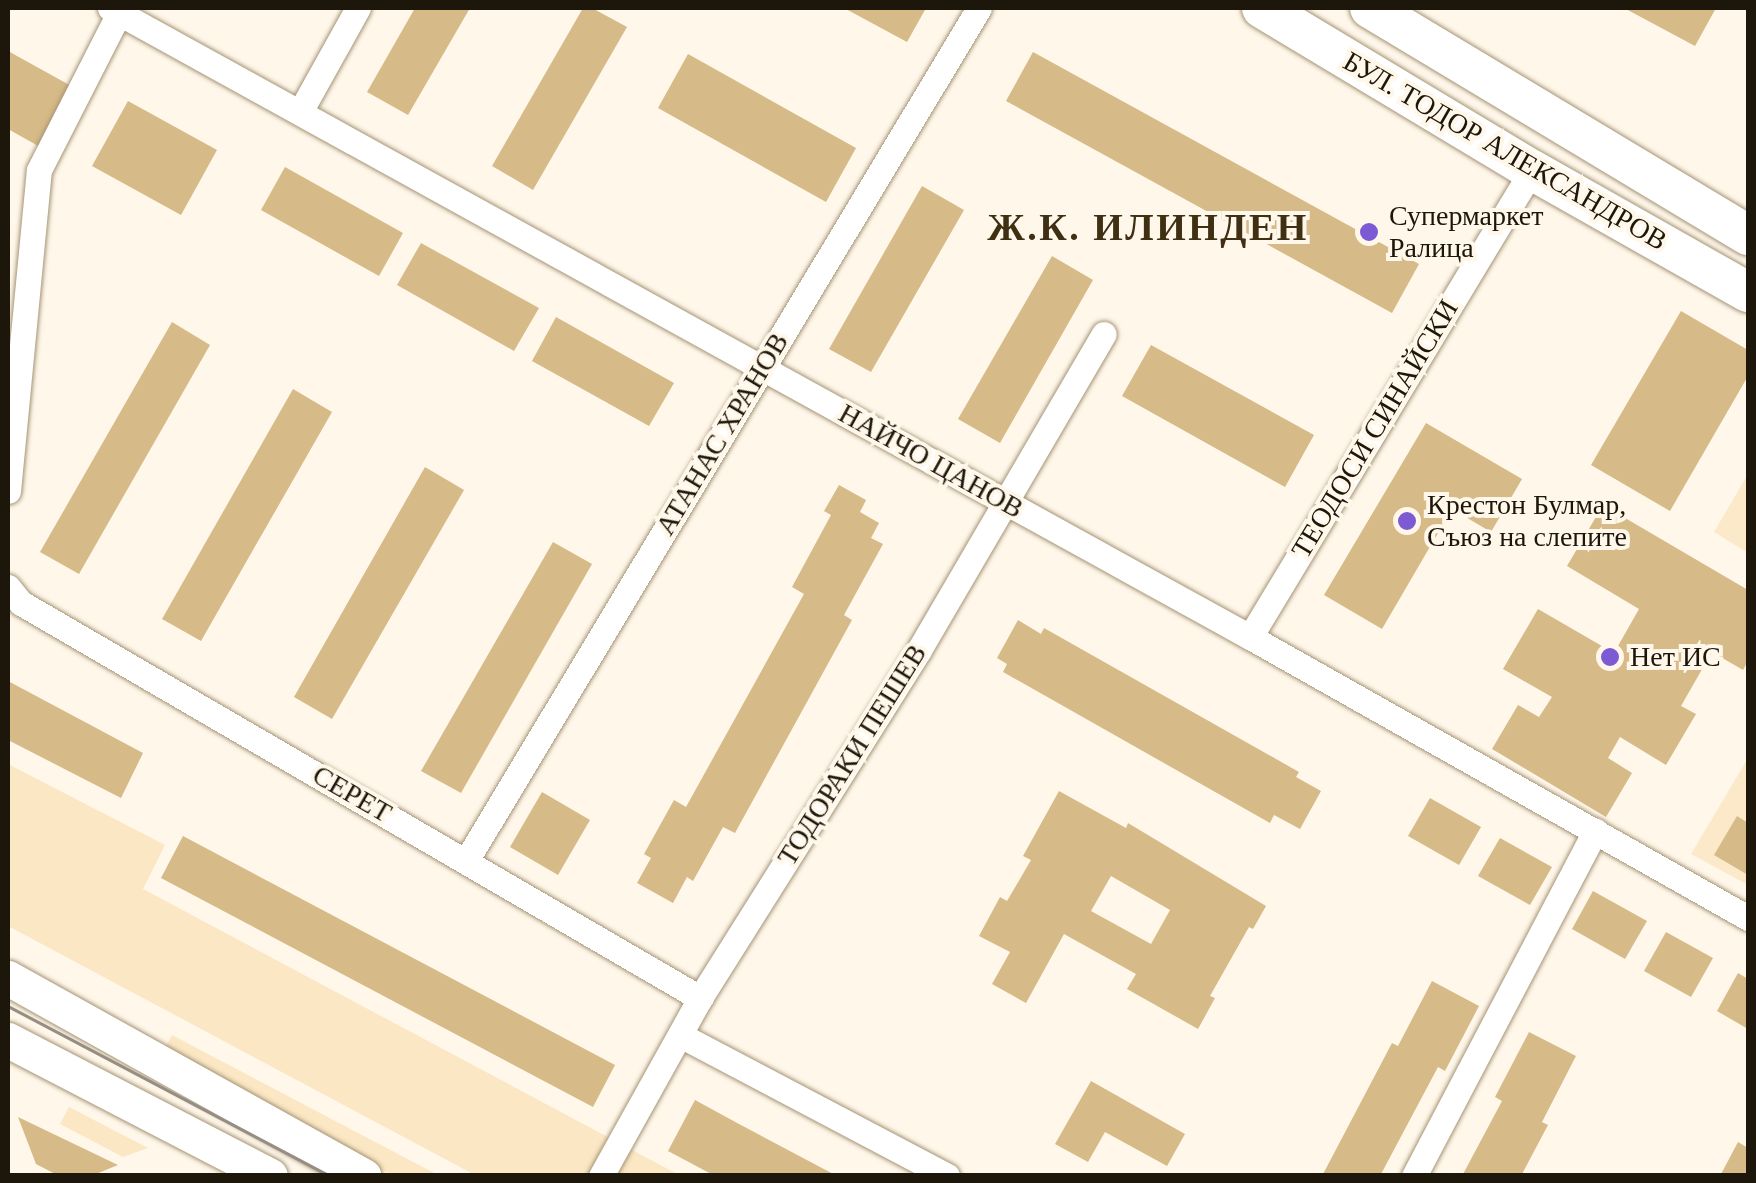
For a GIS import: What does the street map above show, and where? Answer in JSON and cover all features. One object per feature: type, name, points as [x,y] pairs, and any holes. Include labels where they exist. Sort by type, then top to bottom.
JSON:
[{"type":"main road","name":"БУЛ. ТОДОР АЛЕКСАНДРОВ","points":[[1370,8],[1748,235]]},
{"type":"main road","name":"БУЛ. ТОДОР АЛЕКСАНДРОВ","points":[[1282,13],[1532,170],[1748,292]]},
{"type":"street","points":[[300,112],[358,8]]},
{"type":"street","name":"АТАНАС ХРАНОВ","points":[[466,861],[979,8]]},
{"type":"street","points":[[8,491],[39,170],[115,10]]},
{"type":"street","name":"НАЙЧО ЦАНОВ","points":[[115,10],[1250,637],[1748,918]]},
{"type":"street","name":"ТЕОДОСИ СИНАЙСКИ","points":[[1250,637],[1532,170]]},
{"type":"street","name":"ТОДОРАКИ ПЕШЕВ","points":[[600,1176],[700,998],[920,650],[1104,334]]},
{"type":"street","name":"СЕРЕТ","points":[[8,587],[21,603],[700,998]]},
{"type":"street","points":[[1414,1176],[1595,831]]},
{"type":"street","points":[[8,978],[364,1176]]},
{"type":"street","points":[[680,1035],[947,1176]]},
{"type":"street","points":[[8,1040],[270,1176]]},
{"type":"shaded area","points":[[1748,474],[1748,553],[1714,532]]},
{"type":"shaded area","points":[[1748,758],[1748,885],[1691,854]]},
{"type":"shaded area","points":[[8,764],[165,845],[143,889],[679,1175],[475,1175],[8,926]]},
{"type":"shaded area","points":[[172,1035],[438,1175],[393,1175],[162,1054]]},
{"type":"shaded area","points":[[69,1107],[148,1148],[123,1157],[60,1124]]},
{"type":"building","points":[[415,8],[470,8],[408,115],[367,92]]},
{"type":"building","points":[[583,8],[592,8],[627,27],[533,190],[492,166]]},
{"type":"building","points":[[844,8],[926,8],[907,42]]},
{"type":"building","points":[[1624,8],[1716,8],[1695,46]]},
{"type":"building","points":[[8,51],[73,87],[40,147],[8,129]]},
{"type":"building","points":[[1033,52],[1419,264],[1392,313],[1006,101]]},
{"type":"building","points":[[688,54],[856,148],[826,202],[658,108]]},
{"type":"building","points":[[128,101],[217,150],[181,215],[92,166]]},
{"type":"building","points":[[285,167],[403,233],[379,276],[261,210]]},
{"type":"building","points":[[922,186],[964,210],[871,372],[829,349]]},
{"type":"building","points":[[421,243],[539,308],[514,351],[397,285]]},
{"type":"building","points":[[1052,256],[1093,280],[1000,443],[958,419]]},
{"type":"building","points":[[1681,311],[1748,350],[1748,376],[1670,511],[1591,465]]},
{"type":"building","points":[[556,317],[674,383],[649,426],[532,361]]},
{"type":"building","points":[[172,322],[210,345],[79,574],[40,552]]},
{"type":"building","points":[[1151,345],[1314,435],[1285,487],[1122,396]]},
{"type":"building","points":[[293,389],[332,412],[201,641],[162,619]]},
{"type":"building","name":"Крестон Булмар, Съюз на слепите","points":[[1426,423],[1522,479],[1491,532],[1452,509],[1382,629],[1324,595]]},
{"type":"building","points":[[425,467],[464,490],[332,719],[294,697]]},
{"type":"building","points":[[839,485],[866,500],[860,512],[879,523],[871,538],[883,544],[844,615],[852,620],[735,833],[723,827],[693,881],[687,877],[673,903],[637,883],[651,858],[644,854],[674,800],[686,807],[804,594],[792,587],[831,515],[824,511]]},
{"type":"building","name":"Нет ИС","points":[[1603,505],[1748,590],[1748,661],[1743,670],[1712,652],[1681,706],[1696,714],[1666,765],[1620,737],[1608,758],[1632,773],[1606,817],[1492,749],[1518,705],[1539,717],[1552,697],[1503,669],[1538,609],[1614,653],[1639,609],[1567,566]]},
{"type":"building","points":[[553,542],[592,564],[461,793],[421,771]]},
{"type":"building","points":[[1018,620],[1041,634],[1044,628],[1299,772],[1296,777],[1321,791],[1300,829],[1274,815],[1270,823],[1003,672],[1007,664],[997,658]]},
{"type":"building","points":[[8,681],[143,753],[121,798],[8,740]]},
{"type":"building","points":[[1059,791],[1126,828],[1128,823],[1266,906],[1253,929],[1249,927],[1210,996],[1215,998],[1198,1029],[1127,989],[1136,974],[1064,934],[1026,1003],[992,984],[1010,952],[979,936],[1000,897],[1007,901],[1031,860],[1023,856]],"holes":[[[1111,876],[1170,910],[1151,944],[1091,911]]]},
{"type":"building","points":[[542,792],[590,820],[558,875],[510,847]]},
{"type":"building","points":[[1430,798],[1481,827],[1459,865],[1408,836]]},
{"type":"building","points":[[1737,816],[1748,823],[1748,875],[1714,855]]},
{"type":"building","points":[[183,836],[615,1065],[593,1107],[161,878]]},
{"type":"building","points":[[1500,838],[1552,867],[1530,905],[1478,876]]},
{"type":"building","points":[[1593,891],[1647,921],[1625,959],[1572,929]]},
{"type":"building","points":[[1666,932],[1713,958],[1691,997],[1644,971]]},
{"type":"building","points":[[1738,973],[1748,979],[1748,1029],[1717,1011]]},
{"type":"building","points":[[1432,981],[1479,1006],[1445,1071],[1438,1067],[1380,1176],[1322,1176],[1392,1043],[1398,1046]]},
{"type":"building","points":[[1529,1032],[1576,1056],[1542,1122],[1548,1125],[1521,1176],[1462,1176],[1502,1101],[1495,1097]]},
{"type":"building","points":[[1091,1081],[1185,1134],[1167,1166],[1105,1132],[1088,1162],[1055,1144]]},
{"type":"building","points":[[695,1100],[837,1176],[715,1176],[668,1151]]},
{"type":"building","points":[[18,1117],[118,1165],[91,1176],[59,1176],[36,1164]]},
{"type":"building","points":[[1738,1142],[1748,1148],[1748,1176],[1720,1176]]},
{"type":"tram line","points":[[8,1006],[330,1176]]},
{"type":"place","name":"Супермаркет Ралица","points":[[1369,232]]},
{"type":"place","name":"Крестон Булмар, Съюз на слепите","points":[[1407,521]]},
{"type":"place","name":"Нет ИС","points":[[1610,657]]},
{"type":"district","name":"Ж.К. ИЛИНДЕН","points":[[1148,228]]}]
